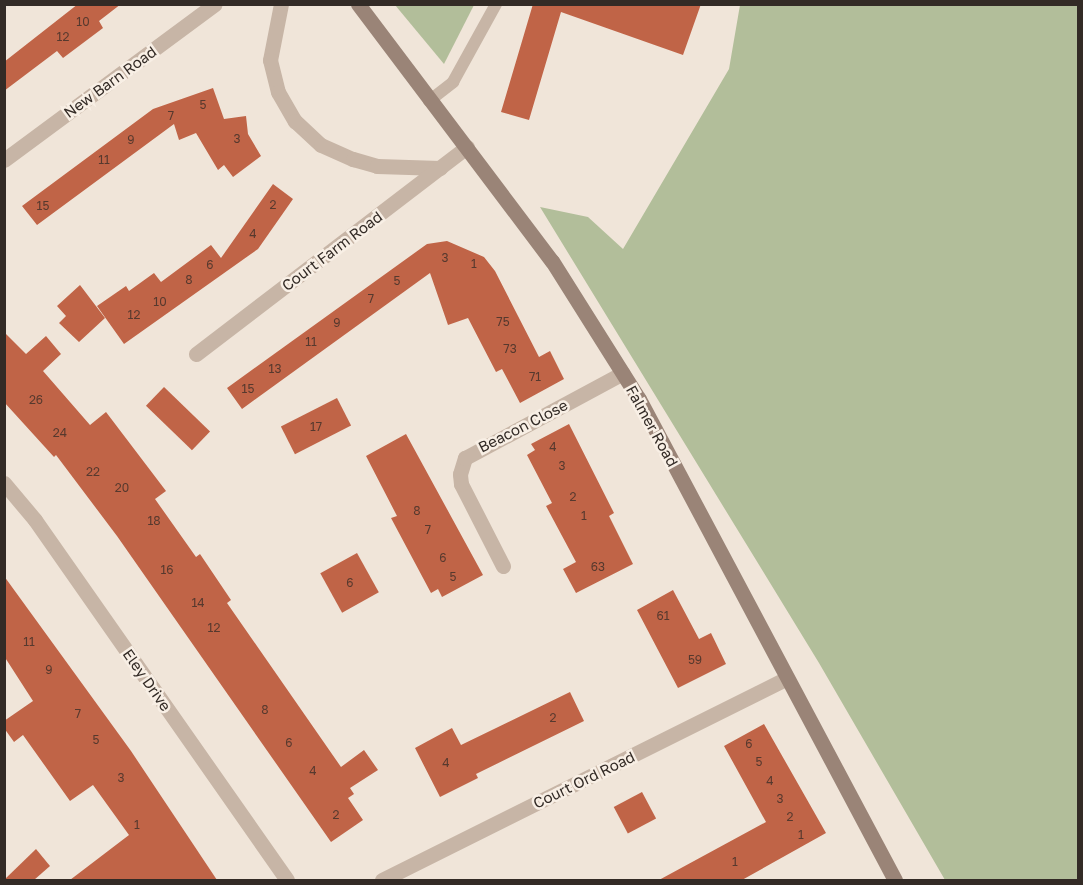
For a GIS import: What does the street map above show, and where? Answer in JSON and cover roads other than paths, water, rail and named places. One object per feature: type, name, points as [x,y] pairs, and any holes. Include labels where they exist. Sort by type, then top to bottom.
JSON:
[{"type":"main road","name":"Falmer Road","points":[[358,4],[552,261],[623,373],[785,679],[896,880]]},
{"type":"street","name":"New Barn Road","points":[[4,160],[215,4]]},
{"type":"street","points":[[281,4],[270,60],[278,92],[295,121],[321,145],[353,159],[377,166],[440,168]]},
{"type":"street","name":"Court Farm Road","points":[[196,354],[467,147]]},
{"type":"street","name":"Beacon Close","points":[[503,566],[461,484],[460,474],[465,458],[623,373]]},
{"type":"street","name":"Eley Drive","points":[[4,483],[35,520],[287,880]]},
{"type":"street","name":"Court Ord Road","points":[[382,880],[785,679]]},
{"type":"lane","points":[[429,101],[453,82],[496,4]]}]
